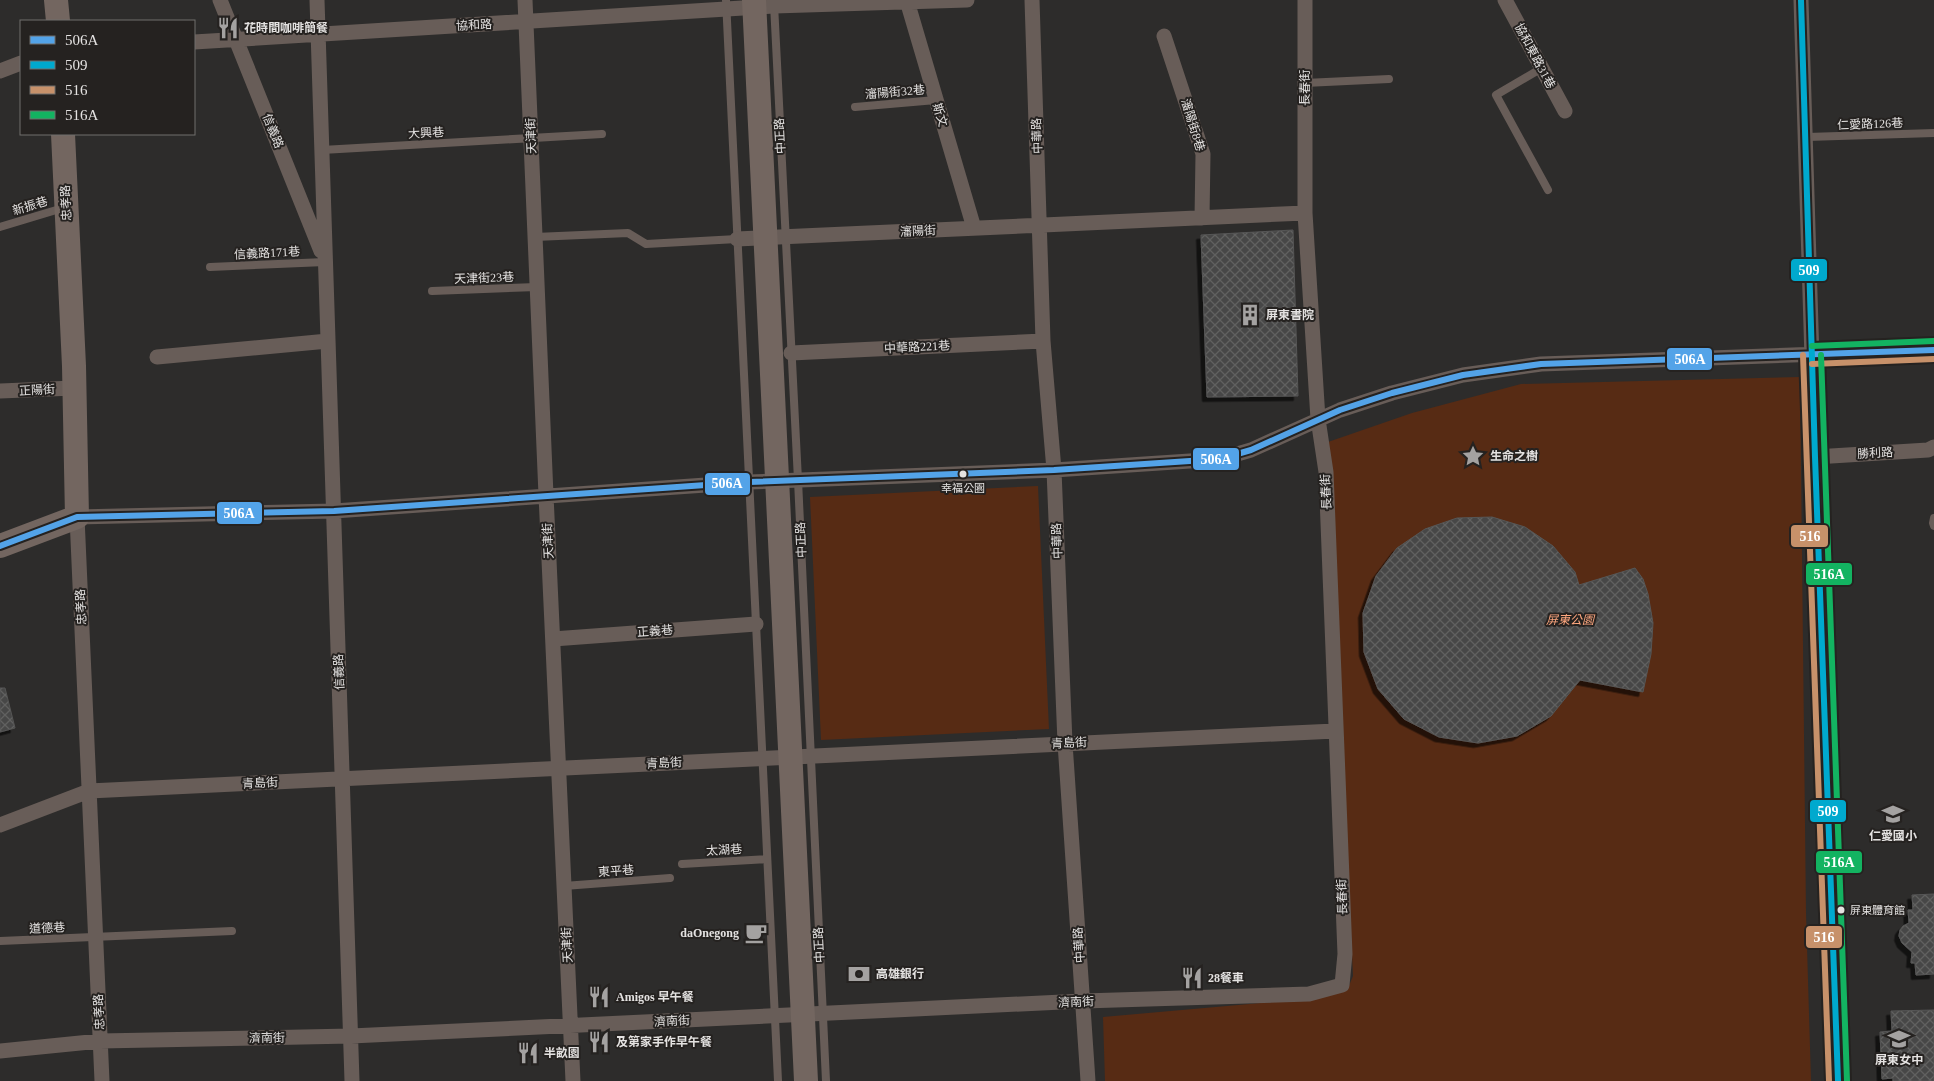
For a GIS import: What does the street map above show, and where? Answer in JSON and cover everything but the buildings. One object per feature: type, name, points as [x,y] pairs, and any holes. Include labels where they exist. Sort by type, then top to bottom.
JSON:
[{"type":"main road","points":[[56,0],[58,20]]},
{"type":"main road","name":"中正路","points":[[764,3],[813,1014],[806,1081]]},
{"type":"main road","name":"忠孝路","points":[[63,135],[74,388],[77,517]]},
{"type":"main road","points":[[0,546],[77,517]]},
{"type":"street","name":"信義路","points":[[220,0],[326,262]]},
{"type":"street","name":"信義路","points":[[317,0],[352,1081]]},
{"type":"street","name":"天津街","points":[[525,0],[573,1081]]},
{"type":"street","name":"協和路","points":[[195,42],[526,21],[726,4],[967,0]]},
{"type":"street","name":"中華路","points":[[1032,0],[1043,341],[1054,470],[1065,743],[1088,1081]]},
{"type":"street","name":"長春街","points":[[1305,0],[1305,213],[1318,419],[1326,472],[1345,954],[1342,985]]},
{"type":"street","name":"協和東路31巷","points":[[1506,0],[1565,112]]},
{"type":"street","points":[[1801,0],[1807,138],[1815,457],[1838,1081]]},
{"type":"street","name":"斯文","points":[[907,1],[974,228]]},
{"type":"street","name":"瀋陽街8巷","points":[[1164,36],[1203,154],[1202,218]]},
{"type":"street","points":[[0,71],[20,63]]},
{"type":"street","name":"瀋陽街","points":[[738,239],[1305,213]]},
{"type":"street","points":[[157,357],[328,341]]},
{"type":"street","name":"中華路221巷","points":[[791,353],[1043,341]]},
{"type":"street","points":[[77,517],[334,511],[749,482],[1054,470],[1231,457],[1251,450],[1318,419],[1410,388],[1463,375],[1518,366],[1934,350]]},
{"type":"street","name":"正陽街","points":[[0,391],[74,388]]},
{"type":"street","name":"勝利路","points":[[1815,457],[1928,450],[1934,447]]},
{"type":"street","name":"忠孝路","points":[[77,517],[102,1081]]},
{"type":"street","name":"正義巷","points":[[553,639],[756,624]]},
{"type":"street","name":"青島街","points":[[0,825],[89,791],[1335,731]]},
{"type":"street","name":"濟南街","points":[[0,1051],[100,1041],[351,1036],[1083,1002],[1309,994],[1342,985]]},
{"type":"lane","points":[[726,4],[778,1081]]},
{"type":"lane","points":[[1542,68],[1496,95],[1548,190]]},
{"type":"lane","points":[[1305,83],[1389,79]]},
{"type":"lane","name":"瀋陽街32巷","points":[[856,107],[936,100]]},
{"type":"lane","name":"仁愛路126巷","points":[[1807,138],[1934,133]]},
{"type":"lane","name":"大興巷","points":[[322,150],[602,134]]},
{"type":"lane","name":"新振巷","points":[[0,227],[67,207]]},
{"type":"lane","name":"瀋陽街","points":[[535,236],[628,233],[646,244],[738,239]]},
{"type":"lane","name":"中正路","points":[[776,237],[791,353],[788,480]]},
{"type":"lane","name":"信義路171巷","points":[[210,267],[326,262]]},
{"type":"lane","name":"天津街23巷","points":[[432,291],[537,287]]},
{"type":"lane","points":[[1934,518],[1932,523],[1934,526]]},
{"type":"lane","name":"太湖巷","points":[[682,864],[767,859]]},
{"type":"lane","name":"東平巷","points":[[564,886],[670,878]]},
{"type":"lane","name":"道德巷","points":[[0,941],[232,930]]},
{"type":"lane","name":"中正路","points":[[813,1014],[826,1081]]},
{"type":"green space","name":"屏東公園","points":[[1800,377],[1806,913],[1811,1081],[1105,1081],[1103,1017],[1318,998],[1348,988],[1353,976],[1328,442],[1412,413],[1521,384]]},
{"type":"green space","name":"幸福公園","points":[[1038,486],[1049,729],[821,740],[810,497]]},
{"type":"transit line","name":"509","points":[[1801,0],[1815,457],[1838,1081]]},
{"type":"transit line","name":"516A","points":[[1812,346],[1934,341]]},
{"type":"transit line","name":"506A","points":[[0,546],[77,517],[334,511],[749,482],[1054,470],[1220,459],[1251,450],[1340,410],[1392,393],[1463,375],[1541,364],[1934,350]]},
{"type":"transit line","name":"516","points":[[1803,355],[1829,1081]]},
{"type":"transit line","name":"516A","points":[[1821,355],[1847,1081]]},
{"type":"transit line","name":"516","points":[[1812,364],[1934,359]]},
{"type":"place","name":"花時間咖啡簡餐","points":[[228,28]]},
{"type":"place","name":"屏東書院","points":[[1250,315]]},
{"type":"place","name":"生命之樹","points":[[1473,456]]},
{"type":"place","name":"幸福公園","points":[[963,474]]},
{"type":"place","name":"仁愛國小","points":[[1893,814]]},
{"type":"place","name":"屏東體育館","points":[[1841,910]]},
{"type":"place","name":"daOnegong","points":[[756,933]]},
{"type":"place","name":"高雄銀行","points":[[859,974]]},
{"type":"place","name":"28餐車","points":[[1192,978]]},
{"type":"place","name":"Amigos 早午餐","points":[[599,997]]},
{"type":"place","name":"屏東女中","points":[[1899,1039]]},
{"type":"place","name":"及第家手作早午餐","points":[[599,1042]]},
{"type":"place","name":"半畝園","points":[[528,1053]]}]
